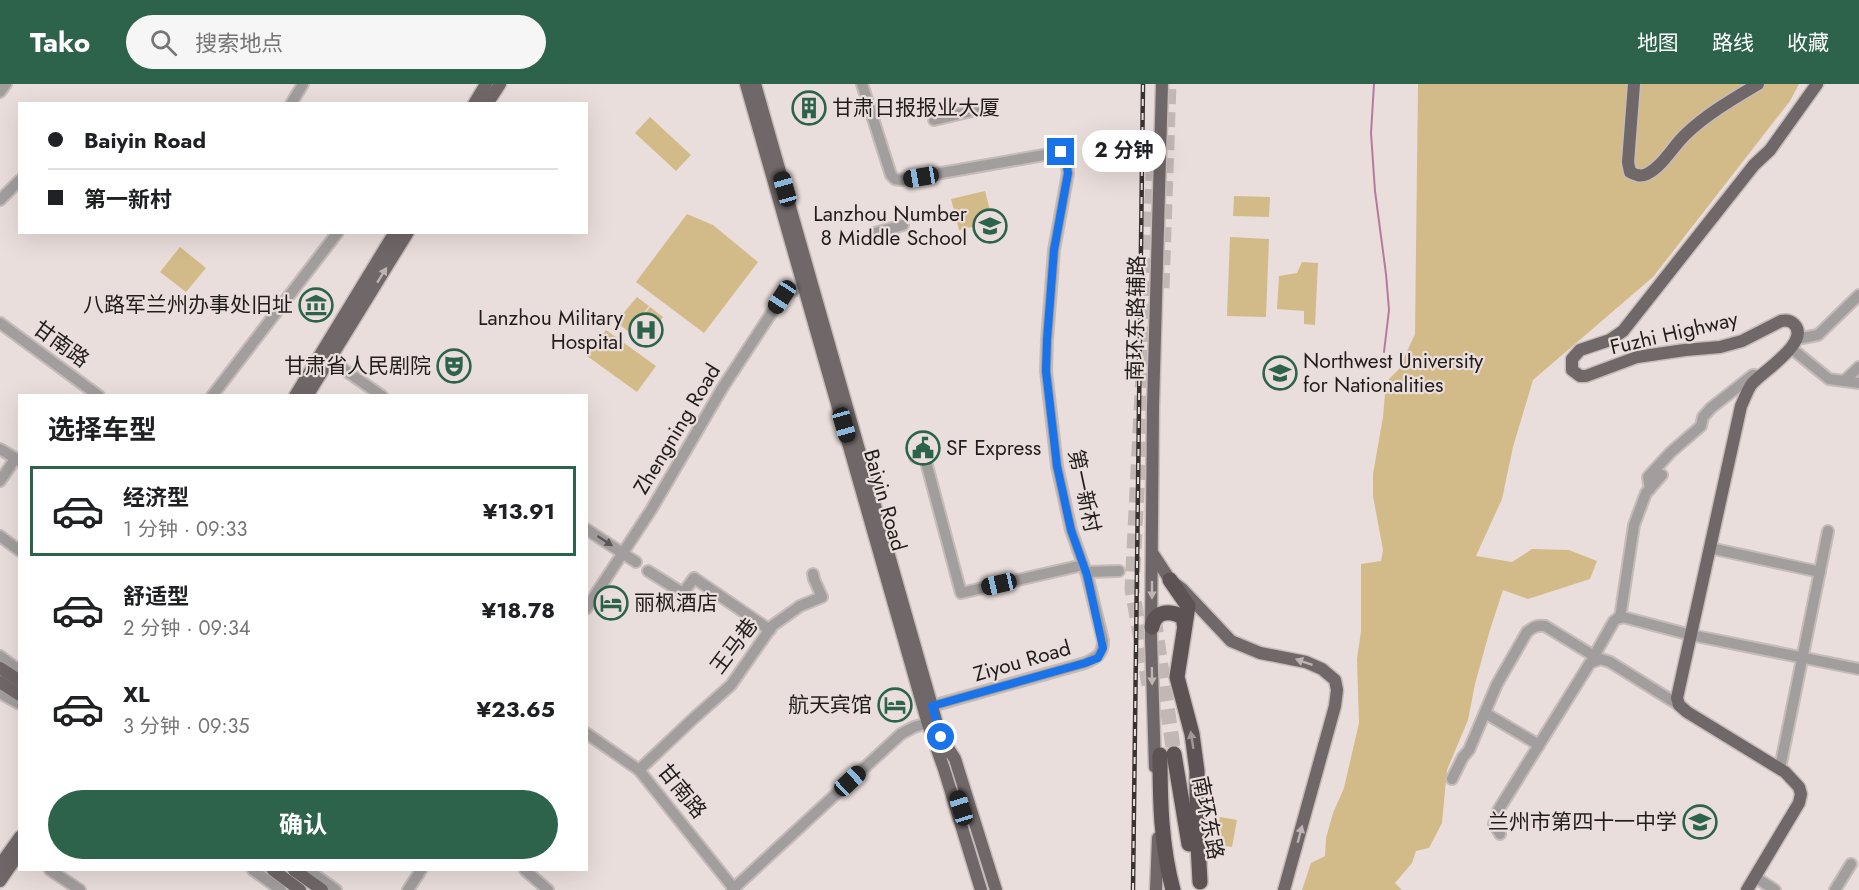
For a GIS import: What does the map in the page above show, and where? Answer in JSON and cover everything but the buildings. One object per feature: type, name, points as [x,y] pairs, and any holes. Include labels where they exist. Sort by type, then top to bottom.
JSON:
[{"type":"highway","points":[[1170,580],[1188,606],[1184,624]]},
{"type":"highway","points":[[1152,627],[1158,615],[1167,612],[1173,612],[1184,618],[1177,677],[1192,734],[1197,771],[1197,826],[1201,886]]},
{"type":"highway","name":"南环东路","points":[[1173,890],[1164,848],[1160,803],[1167,755],[1201,886]]},
{"type":"highway","points":[[1158,889],[1164,848]]},
{"type":"main road","points":[[475,102],[486,84]]},
{"type":"main road","points":[[488,102],[500,84]]},
{"type":"main road","name":"Baiyin Road","points":[[746,84],[809,285],[932,706],[932,722]]},
{"type":"main road","name":"Baiyin Road","points":[[755,84],[809,285],[981,890]]},
{"type":"main road","name":"南环东路辅路","points":[[1158,889],[1153,724],[1152,553],[1153,407],[1162,84]]},
{"type":"main road","points":[[1634,84],[1628,162],[1630,172],[1640,176],[1649,173],[1685,135],[1707,117],[1758,84]]},
{"type":"main road","name":"Fuzhi Highway","points":[[1794,344],[1798,335],[1796,327],[1785,320],[1742,341],[1720,347],[1637,357],[1586,376],[1580,376],[1572,370],[1572,359],[1580,350],[1610,340],[1623,331],[1754,165],[1770,150],[1817,84]]},
{"type":"main road","points":[[296,394],[394,234]]},
{"type":"main road","points":[[308,394],[407,234]]},
{"type":"main road","points":[[1747,890],[1799,803],[1801,794],[1799,786],[1780,768],[1687,712],[1679,705],[1677,692],[1741,406],[1751,385],[1794,344]]},
{"type":"main road","points":[[1152,553],[1170,580],[1182,589],[1231,641],[1260,653],[1306,662],[1322,669],[1335,680],[1337,690],[1335,706],[1284,890]]},
{"type":"main road","points":[[0,668],[18,680]]},
{"type":"main road","points":[[0,682],[18,694]]},
{"type":"main road","points":[[937,738],[939,767],[975,890]]},
{"type":"main road","points":[[937,738],[955,759],[996,890]]},
{"type":"main road","name":"Baiyin Road","points":[[946,768],[988,890]]},
{"type":"main road","points":[[0,865],[18,840]]},
{"type":"main road","points":[[0,881],[18,855]]},
{"type":"main road","points":[[274,871],[300,890]]},
{"type":"main road","points":[[295,871],[322,890]]},
{"type":"street","points":[[0,92],[6,84]]},
{"type":"street","points":[[292,102],[303,84]]},
{"type":"street","name":"第一新村","points":[[862,84],[891,175],[895,179],[901,180],[1061,152],[1066,160],[1068,173],[1054,250],[1046,371],[1057,466],[1071,530],[1084,568],[961,593],[925,458],[915,457]]},
{"type":"street","points":[[934,120],[976,110]]},
{"type":"street","points":[[0,200],[18,182]]},
{"type":"street","points":[[875,233],[903,225]]},
{"type":"street","points":[[214,394],[336,234]]},
{"type":"street","name":"Zhengning Road","points":[[588,606],[651,510],[723,387],[782,297],[809,285]]},
{"type":"street","points":[[1859,295],[1818,335],[1794,344],[1829,379],[1859,383]]},
{"type":"street","name":"甘南路","points":[[0,323],[96,394]]},
{"type":"street","name":"甘南路","points":[[0,331],[84,394]]},
{"type":"street","points":[[329,359],[379,394]]},
{"type":"street","points":[[1844,381],[1859,367]]},
{"type":"street","points":[[1650,489],[1648,477],[1671,452],[1701,426],[1707,412],[1744,381],[1754,375],[1761,376]]},
{"type":"street","points":[[0,449],[17,460],[0,481]]},
{"type":"street","points":[[1620,618],[1634,525],[1646,493],[1662,475]]},
{"type":"street","points":[[588,530],[636,562]]},
{"type":"street","points":[[1780,768],[1828,531]]},
{"type":"street","points":[[0,536],[18,550]]},
{"type":"street","points":[[1710,548],[1820,572]]},
{"type":"street","points":[[1084,568],[1119,571]]},
{"type":"street","name":"Ziyou Road","points":[[932,706],[1098,658],[1103,648],[1102,641],[1084,568]]},
{"type":"street","points":[[648,571],[683,593],[694,578],[770,630]]},
{"type":"street","name":"王马巷","points":[[639,770],[732,686],[770,630],[800,606],[822,597],[813,574]]},
{"type":"street","points":[[1500,834],[1494,824],[1499,809],[1595,658],[1614,621],[1620,618],[1690,635],[1859,669]]},
{"type":"street","points":[[1452,779],[1469,750],[1497,684],[1527,632],[1538,625],[1545,626],[1595,658],[1610,662],[1679,705]]},
{"type":"street","points":[[0,656],[18,670]]},
{"type":"street","points":[[0,693],[18,703]]},
{"type":"street","points":[[1485,713],[1539,745]]},
{"type":"street","points":[[734,889],[901,734],[914,727],[932,722]]},
{"type":"street","name":"甘南路","points":[[588,734],[639,770],[734,889]]},
{"type":"street","points":[[1835,890],[1851,864]]},
{"type":"street","points":[[52,871],[80,890]]},
{"type":"street","points":[[255,871],[281,890]]},
{"type":"street","points":[[309,871],[336,890]]},
{"type":"street","points":[[408,890],[420,871]]},
{"type":"street","points":[[526,871],[549,890]]},
{"type":"street","points":[[1755,877],[1775,890]]},
{"type":"shaded area","points":[[1418,84],[1799,84],[1790,101],[1653,277],[1533,380],[1513,447],[1502,499],[1476,556],[1512,562],[1532,549],[1569,550],[1597,561],[1590,579],[1528,599],[1503,590],[1475,684],[1468,720],[1447,770],[1442,823],[1429,848],[1416,851],[1412,863],[1395,883],[1402,890],[1302,890],[1311,863],[1325,856],[1326,838],[1333,813],[1344,788],[1359,723],[1357,659],[1361,631],[1361,564],[1381,561],[1383,550],[1373,496],[1373,474],[1383,417],[1386,382],[1399,369],[1415,334]]},
{"type":"shaded area","points":[[650,117],[691,155],[676,171],[635,133]]},
{"type":"shaded area","points":[[985,191],[993,222],[959,230],[951,199]]},
{"type":"shaded area","points":[[1234,196],[1270,197],[1269,217],[1233,216]]},
{"type":"shaded area","points":[[687,214],[713,225],[758,262],[704,333],[636,282]]},
{"type":"shaded area","points":[[1230,237],[1269,239],[1266,317],[1227,316]]},
{"type":"shaded area","points":[[180,247],[206,268],[186,292],[160,272]]},
{"type":"shaded area","points":[[1302,262],[1318,263],[1315,325],[1304,324],[1304,311],[1277,309],[1279,276],[1297,273]]},
{"type":"shaded area","points":[[637,297],[649,306],[629,332],[616,322]]},
{"type":"shaded area","points":[[650,307],[663,317],[643,343],[630,333]]},
{"type":"shaded area","points":[[606,330],[656,366],[637,392],[587,356]]},
{"type":"shaded area","points":[[1220,817],[1237,820],[1232,847],[1215,844]]},
{"type":"waterway","points":[[1374,84],[1371,133],[1375,191],[1389,310],[1384,352]]},
{"type":"tunnel","points":[[1162,288],[1169,84]]},
{"type":"tunnel","points":[[1149,685],[1132,589],[1154,156]]},
{"type":"tunnel","points":[[1154,618],[1174,754]]},
{"type":"railway","points":[[1133,890],[1143,84]]},
{"type":"place","name":"甘肃日报报业大厦","points":[[809,108]]},
{"type":"place","name":"Lanzhou Number 8 Middle School","points":[[990,226]]},
{"type":"place","name":"八路军兰州办事处旧址","points":[[316,305]]},
{"type":"place","name":"Lanzhou Military Hospital","points":[[646,330]]},
{"type":"place","name":"甘肃省人民剧院","points":[[454,366]]},
{"type":"place","name":"Northwest University for Nationalities","points":[[1280,373]]},
{"type":"place","name":"SF Express","points":[[923,448]]},
{"type":"place","name":"丽枫酒店","points":[[611,603]]},
{"type":"place","name":"航天宾馆","points":[[895,705]]},
{"type":"place","name":"兰州市第四十一中学","points":[[1700,822]]},
{"type":"route","points":[[941,737],[932,706],[1085,663],[1098,658],[1103,648],[1087,575],[1071,530],[1057,466],[1046,371],[1054,250],[1068,173],[1066,160],[1061,152]]}]
